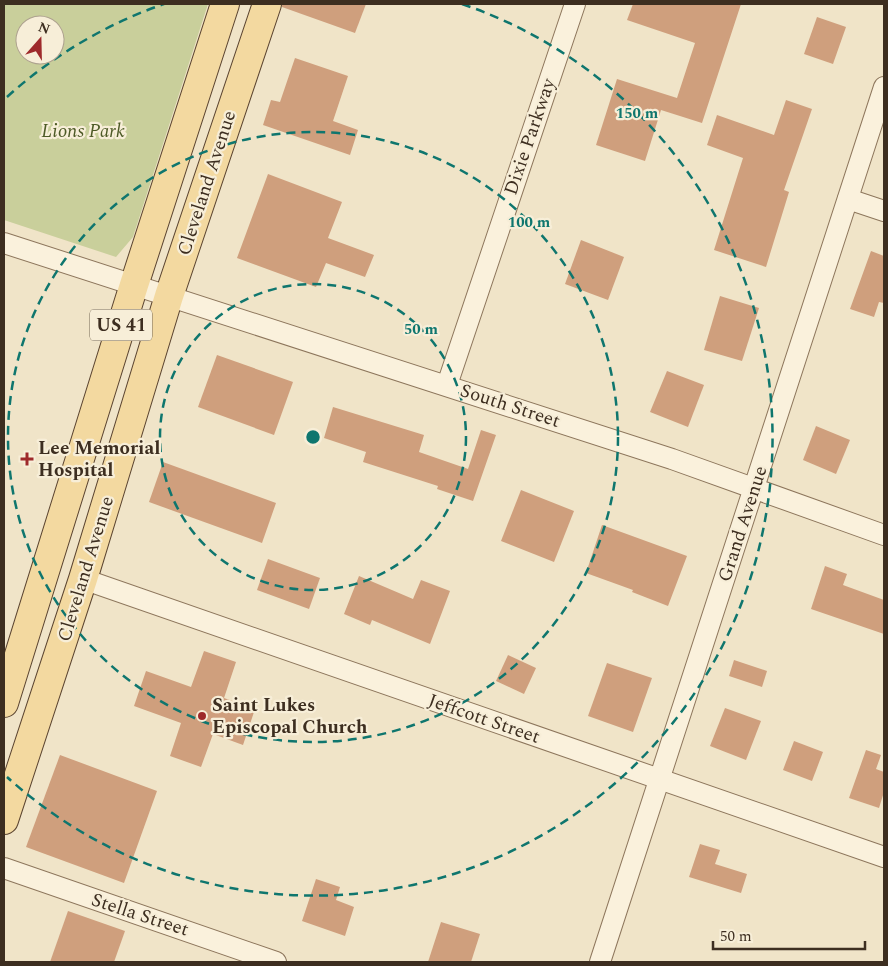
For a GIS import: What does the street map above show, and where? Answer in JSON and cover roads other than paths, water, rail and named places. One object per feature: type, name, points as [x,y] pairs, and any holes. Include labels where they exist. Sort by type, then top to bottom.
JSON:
[{"type":"main road","name":"Cleveland Avenue","points":[[4,703],[134,285],[225,4]]},
{"type":"main road","name":"Cleveland Avenue","points":[[4,820],[84,579],[169,296],[267,4]]},
{"type":"street","name":"Dixie Parkway","points":[[447,385],[575,4]]},
{"type":"street","name":"Grand Avenue","points":[[600,962],[884,87]]},
{"type":"street","points":[[848,199],[884,211]]},
{"type":"street","name":"South Street","points":[[4,243],[447,385],[755,488],[884,535]]},
{"type":"street","name":"Jeffcott Street","points":[[84,579],[884,857]]},
{"type":"street","name":"Stella Street","points":[[4,868],[276,962]]},
{"type":"place","name":"Lee Memorial Hospital","points":[[27,459]]},
{"type":"place","name":"Saint Lukes Episcopal Church","points":[[202,716]]},
{"type":"park label","name":"Lions Park","points":[[83,131]]}]
